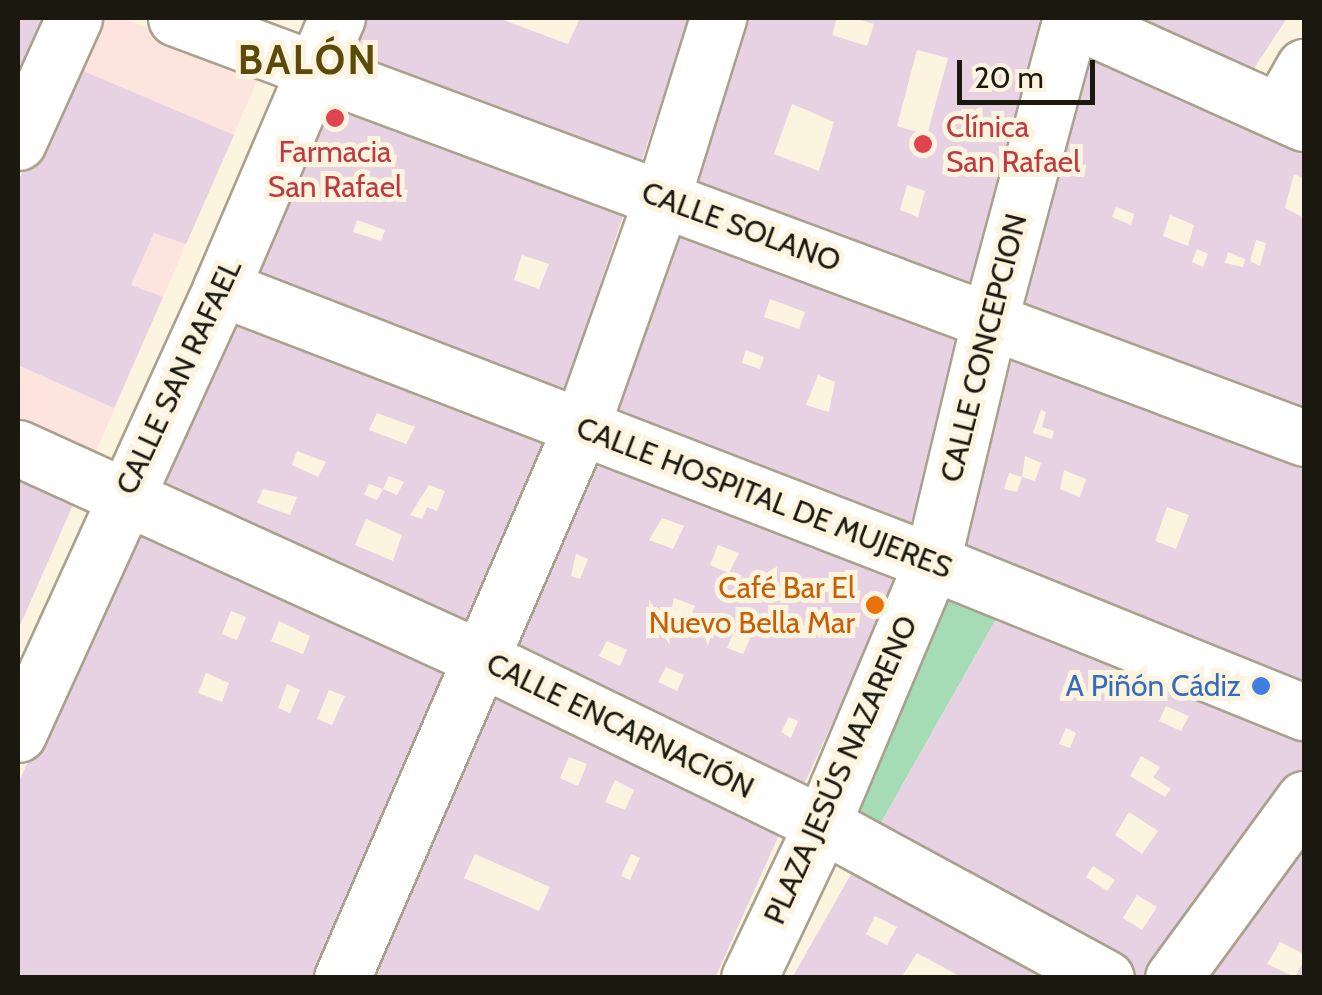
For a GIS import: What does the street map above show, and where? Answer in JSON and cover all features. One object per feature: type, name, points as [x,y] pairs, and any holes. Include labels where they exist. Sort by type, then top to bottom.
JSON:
[{"type":"street","points":[[18,142],[74,18]]},
{"type":"street","name":"CALLE SOLANO","points":[[176,18],[1304,438]]},
{"type":"street","name":"CALLE SAN RAFAEL","points":[[18,734],[221,288],[337,18]]},
{"type":"street","points":[[342,978],[582,428],[662,198],[718,18]]},
{"type":"street","points":[[1070,18],[1296,100]]},
{"type":"street","name":"CALLE CONCEPCION","points":[[932,562],[990,318],[1070,18]]},
{"type":"street","name":"CALLE HOSPITAL DE MUJERES","points":[[221,288],[932,562],[1304,712]]},
{"type":"street","name":"CALLE ENCARNACIÓN","points":[[18,448],[480,658],[822,824],[1106,978]]},
{"type":"street","name":"PLAZA JESÚS NAZARENO","points":[[749,978],[822,824],[932,562]]},
{"type":"street","points":[[1173,978],[1304,799]]},
{"type":"shaded area","points":[[90,18],[122,18],[261,72],[91,463],[18,432],[18,182]]},
{"type":"green space","points":[[921,587],[999,614],[874,835],[827,812]]},
{"type":"building","points":[[18,18],[47,18],[18,86]]},
{"type":"building","points":[[355,18],[498,18],[568,44],[580,18],[689,18],[638,172],[342,73]]},
{"type":"building","name":"Clínica San Rafael","points":[[734,18],[837,18],[832,35],[867,46],[874,24],[855,18],[1038,18],[1047,40],[976,303],[688,199]],"holes":[[[917,50],[948,58],[927,135],[897,126]],[[792,104],[834,122],[819,171],[774,154]],[[907,185],[925,191],[918,217],[900,210]]]},
{"type":"building","points":[[1121,18],[1287,18],[1249,76]]},
{"type":"building","points":[[1089,38],[1304,137],[1304,179],[1294,174],[1285,208],[1304,218],[1304,423],[1016,318]],"holes":[[[1116,207],[1134,214],[1131,225],[1112,217]],[[1170,215],[1194,225],[1188,246],[1163,236]],[[1256,240],[1266,243],[1260,266],[1250,261]],[[1197,249],[1208,254],[1203,267],[1192,262]],[[1228,252],[1245,259],[1243,267],[1225,263]]]},
{"type":"building","points":[[69,65],[234,135],[186,244],[154,233],[131,285],[163,297],[114,408],[18,365],[18,182]]},
{"type":"building","points":[[319,97],[625,210],[558,410],[236,289]],"holes":[[[357,220],[385,230],[381,241],[353,232]],[[522,255],[549,264],[539,289],[514,280]]]},
{"type":"building","points":[[666,221],[968,332],[911,543],[597,424]],"holes":[[[770,299],[805,312],[799,329],[764,317]],[[746,350],[764,357],[760,369],[742,363]],[[818,375],[835,382],[829,412],[806,405]]]},
{"type":"building","points":[[222,321],[545,442],[464,635],[146,496]],"holes":[[[377,413],[415,427],[406,444],[369,430]],[[297,451],[326,462],[318,477],[292,465]],[[389,476],[404,482],[397,495],[383,489]],[[369,484],[383,489],[377,500],[364,495]],[[429,485],[445,491],[437,511],[427,507],[422,519],[410,515]],[[263,489],[297,497],[290,515],[257,503]],[[366,519],[402,535],[393,561],[355,545]]]},
{"type":"building","points":[[1005,346],[1304,455],[1304,697],[946,563]],"holes":[[[1041,410],[1046,412],[1042,427],[1054,431],[1052,439],[1033,433]],[[1025,456],[1041,463],[1035,481],[1022,477]],[[1064,470],[1086,479],[1080,497],[1060,489]],[[1009,473],[1022,477],[1017,492],[1004,489]],[[1167,507],[1189,515],[1176,549],[1155,541]]]},
{"type":"building","points":[[585,456],[901,576],[799,795],[501,651]],"holes":[[[662,518],[684,526],[673,549],[649,540]],[[718,545],[739,553],[729,573],[710,565]],[[576,554],[588,559],[580,579],[571,576]],[[674,598],[695,606],[685,630],[669,623]],[[734,632],[750,639],[743,654],[727,648]],[[607,641],[627,650],[620,666],[599,656]],[[666,667],[684,675],[677,691],[658,682]],[[789,717],[798,721],[791,738],[781,732]]]},
{"type":"building","points":[[18,462],[80,489],[18,630]]},
{"type":"building","points":[[134,521],[452,663],[319,978],[18,978],[18,784]],"holes":[[[231,611],[246,617],[237,640],[222,634]],[[279,621],[310,636],[303,654],[271,641]],[[206,673],[229,683],[222,702],[198,693]],[[287,684],[300,690],[290,713],[278,708]],[[329,690],[345,696],[332,725],[317,719]]]},
{"type":"building","points":[[999,614],[1304,730],[1304,772],[1155,978],[1143,978],[874,835]],"holes":[[[1075,680],[1086,684],[1078,699],[1068,694]],[[1166,706],[1189,716],[1181,731],[1159,721]],[[1066,728],[1076,733],[1070,748],[1059,744]],[[1141,756],[1160,767],[1153,777],[1171,789],[1165,797],[1130,776]],[[1129,812],[1158,831],[1142,854],[1115,835]],[[1093,866],[1115,880],[1107,891],[1086,877]],[[1137,895],[1157,907],[1142,930],[1123,918]]]},
{"type":"building","points":[[486,690],[784,824],[715,978],[361,978]],"holes":[[[569,757],[587,764],[578,786],[560,778]],[[615,780],[634,790],[625,810],[605,802]],[[475,854],[550,887],[539,911],[464,878]],[[631,854],[640,858],[630,880],[621,876]]]},
{"type":"building","points":[[1304,821],[1304,954],[1280,942],[1267,964],[1295,977],[1304,960],[1304,978],[1191,978]]},
{"type":"building","points":[[859,860],[1080,978],[963,978],[917,953],[901,978],[792,978]],"holes":[[[875,916],[897,927],[887,945],[866,934]]]},
{"type":"place","name":"Farmacia San Rafael","points":[[335,118]]},
{"type":"place","name":"Clínica San Rafael","points":[[923,144]]},
{"type":"place","name":"Café Bar El Nuevo Bella Mar","points":[[875,605]]},
{"type":"place","name":"A Piñón Cádiz","points":[[1261,686]]},
{"type":"district","name":"BALÓN","points":[[308,60]]}]
